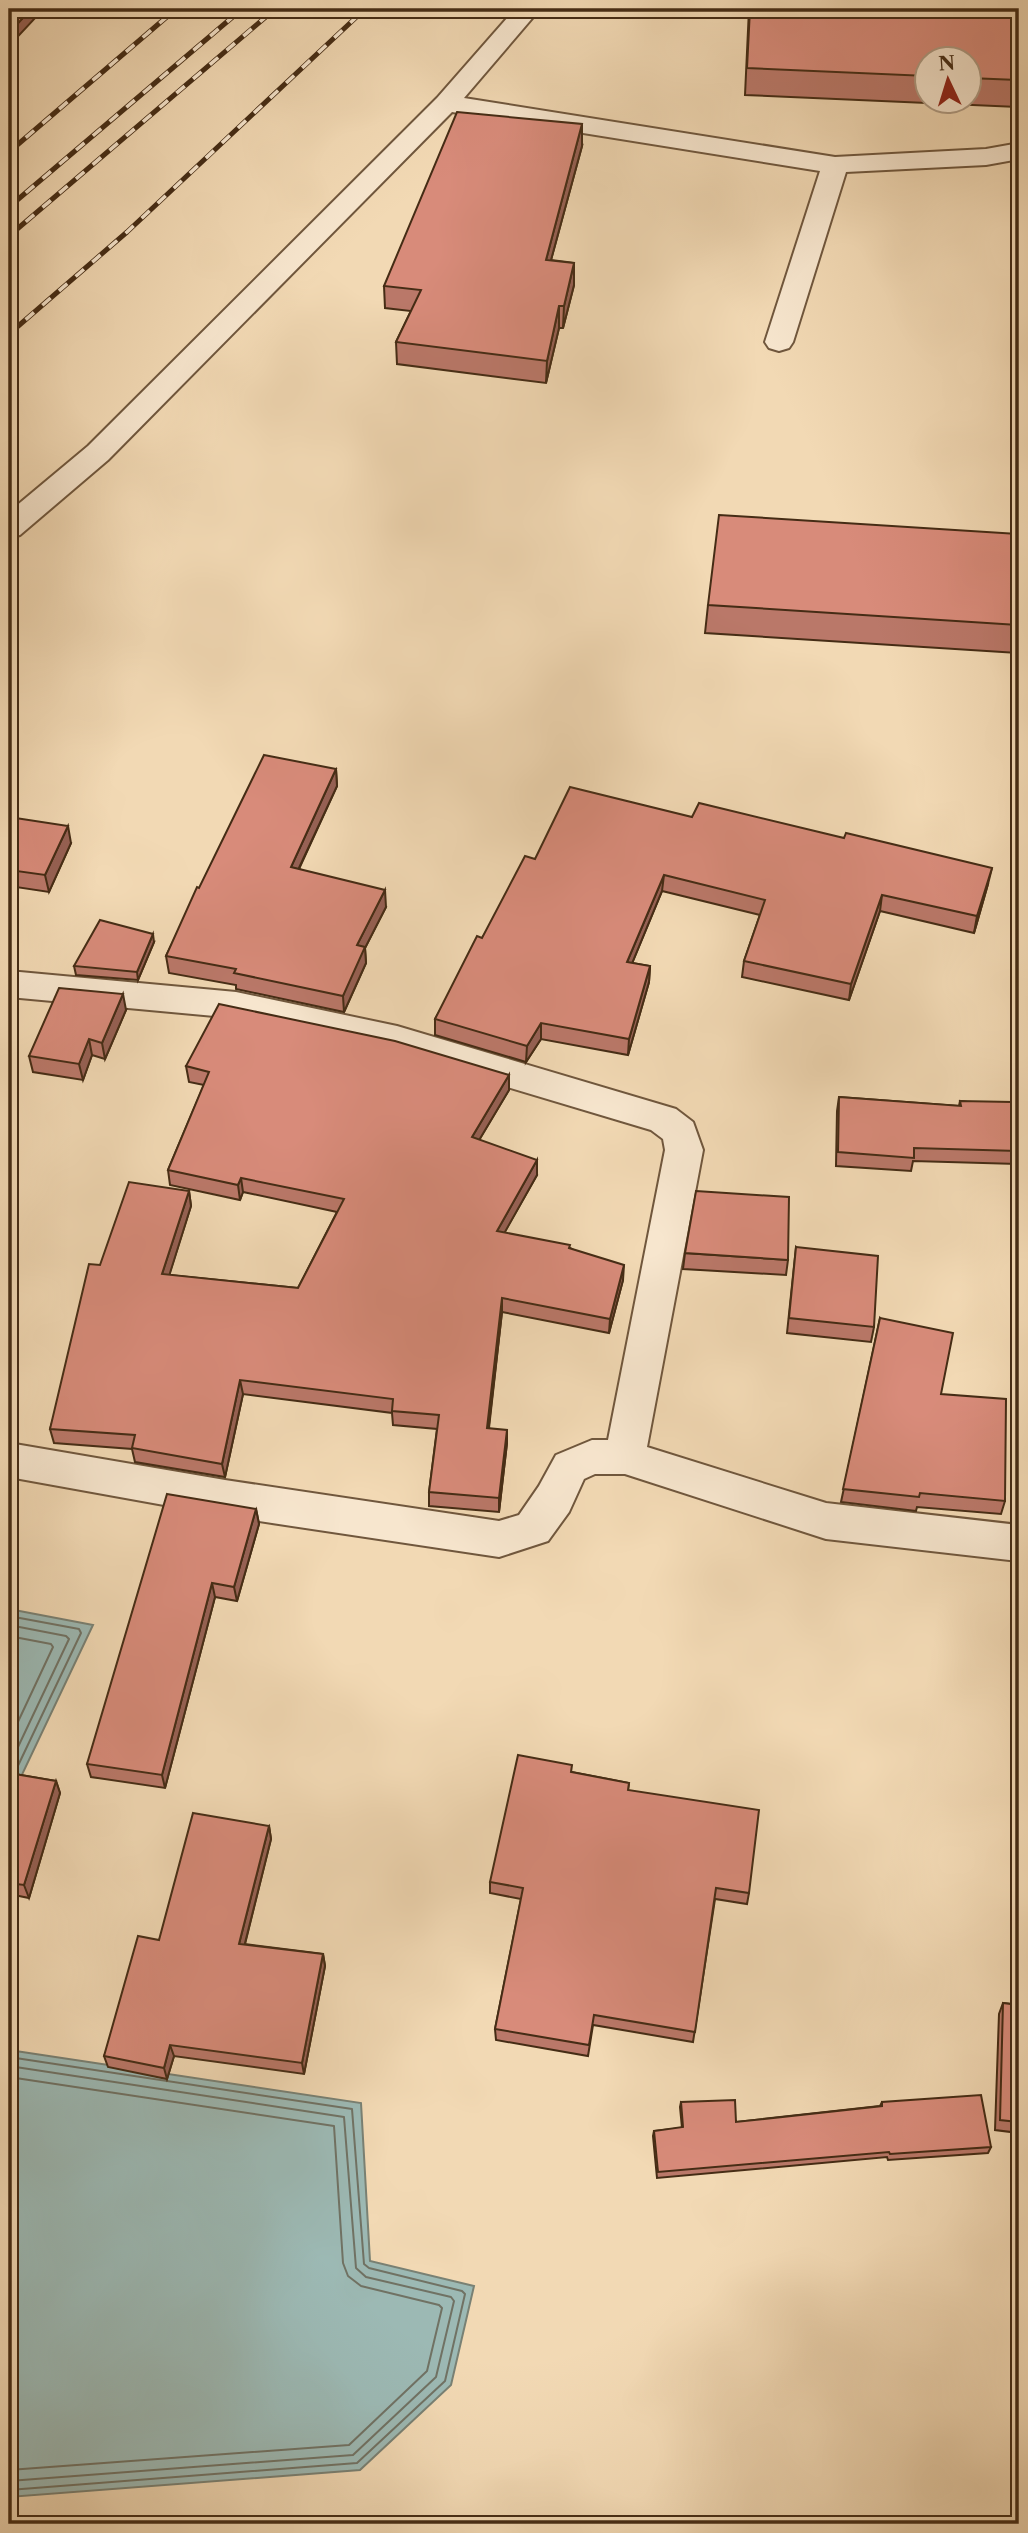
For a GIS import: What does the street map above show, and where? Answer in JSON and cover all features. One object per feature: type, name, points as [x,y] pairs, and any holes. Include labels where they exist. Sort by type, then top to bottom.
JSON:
[{"type":"street","points":[[9,528],[98,453],[446,103],[528,9]]},
{"type":"street","points":[[446,103],[835,165],[986,157],[1019,151]]},
{"type":"street","points":[[779,342],[835,165]]},
{"type":"street","points":[[9,984],[236,1005],[397,1040],[663,1119],[680,1132],[684,1150],[625,1457]]},
{"type":"street","points":[[9,1460],[225,1498],[499,1539],[533,1528],[554,1499],[570,1467],[592,1457],[625,1457],[827,1521],[1019,1543]]},
{"type":"water","points":[[9,1609],[93,1625],[9,1802]]},
{"type":"water","points":[[9,2050],[361,2103],[370,2261],[474,2286],[451,2385],[360,2470],[9,2497]]},
{"type":"building","points":[[9,9],[31,9],[9,33]]},
{"type":"building","points":[[750,9],[1019,9],[1019,80],[982,79],[982,46],[912,46],[912,75],[747,68]]},
{"type":"building","points":[[457,112],[582,124],[546,260],[574,263],[564,306],[559,306],[547,361],[396,342],[421,290],[384,286]]},
{"type":"building","points":[[719,515],[1019,534],[1019,625],[708,605]]},
{"type":"building","points":[[264,755],[336,769],[291,867],[385,890],[357,945],[365,947],[343,996],[234,973],[236,969],[166,956],[197,887],[199,888]]},
{"type":"building","points":[[570,787],[692,817],[699,803],[844,838],[846,833],[992,868],[977,916],[882,895],[851,984],[744,961],[765,900],[664,875],[627,962],[650,966],[629,1039],[541,1023],[527,1046],[435,1019],[477,936],[482,938],[525,856],[535,859]]},
{"type":"building","points":[[9,817],[68,826],[45,875],[9,870]]},
{"type":"building","points":[[100,920],[153,934],[137,972],[74,966]]},
{"type":"building","points":[[59,988],[123,994],[102,1043],[89,1039],[79,1064],[29,1056]]},
{"type":"building","points":[[219,1004],[395,1041],[509,1075],[472,1137],[537,1160],[497,1231],[570,1245],[569,1248],[624,1265],[610,1319],[502,1298],[487,1428],[507,1430],[499,1498],[429,1492],[439,1415],[392,1411],[393,1399],[240,1380],[222,1464],[132,1448],[135,1435],[50,1429],[89,1264],[100,1265],[129,1182],[189,1191],[162,1274],[298,1288],[344,1199],[241,1178],[238,1185],[168,1170],[209,1072],[186,1066]]},
{"type":"building","points":[[839,1097],[961,1106],[960,1101],[1012,1102],[1013,1110],[1019,1110],[1019,1151],[914,1148],[914,1158],[838,1152]]},
{"type":"building","points":[[696,1191],[789,1197],[788,1260],[685,1253]]},
{"type":"building","points":[[796,1247],[878,1256],[874,1327],[789,1318]]},
{"type":"building","points":[[880,1318],[953,1333],[941,1394],[1006,1399],[1005,1501],[920,1493],[919,1497],[843,1489]]},
{"type":"building","points":[[167,1494],[256,1509],[234,1587],[212,1583],[162,1775],[87,1764]]},
{"type":"building","points":[[518,1755],[572,1765],[571,1772],[629,1783],[628,1790],[759,1810],[749,1893],[716,1888],[695,2032],[594,2015],[589,2045],[495,2029],[523,1888],[490,1882]]},
{"type":"building","points":[[9,1773],[56,1781],[24,1885],[9,1883]]},
{"type":"building","points":[[193,1813],[269,1826],[239,1944],[323,1954],[302,2063],[170,2045],[164,2068],[104,2056],[138,1936],[159,1940]]},
{"type":"building","points":[[1003,2003],[1019,2005],[1019,2122],[1000,2120]]},
{"type":"building","points":[[981,2095],[991,2147],[889,2152],[658,2172],[654,2131],[683,2127],[681,2102],[735,2100],[736,2122],[882,2106],[882,2102]]},
{"type":"building","points":[[363,2519],[401,2524],[363,2524]]},
{"type":"railway","points":[[9,152],[176,9]]},
{"type":"railway","points":[[9,207],[242,9]]},
{"type":"railway","points":[[9,236],[275,9]]},
{"type":"railway","points":[[9,334],[127,232],[365,9]]}]
